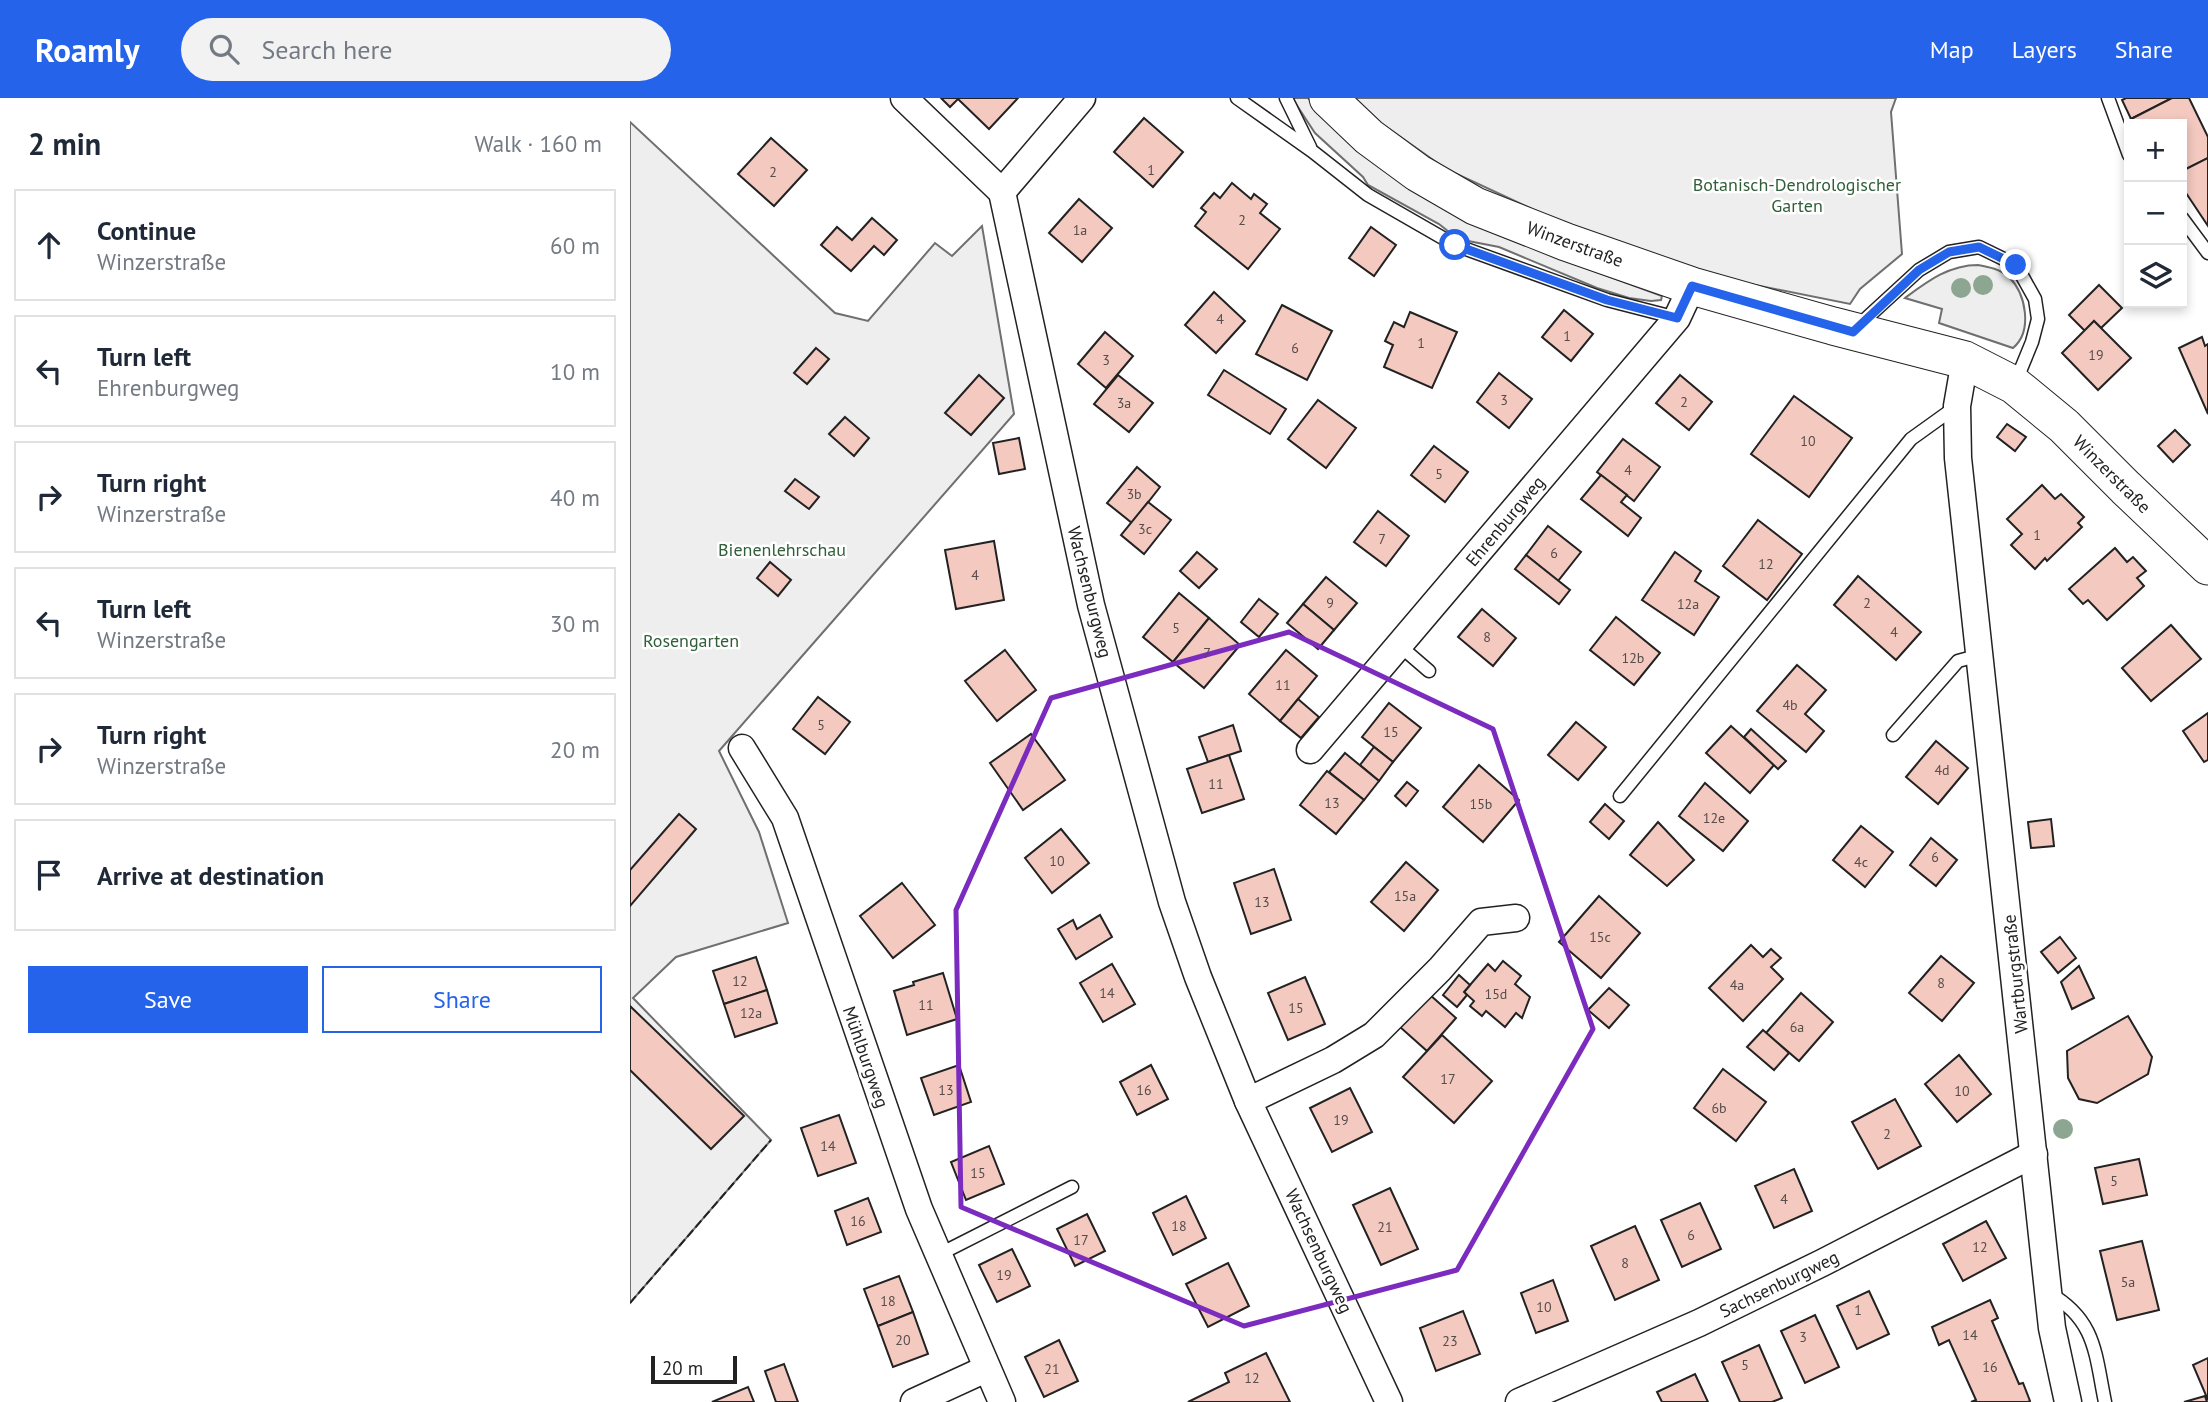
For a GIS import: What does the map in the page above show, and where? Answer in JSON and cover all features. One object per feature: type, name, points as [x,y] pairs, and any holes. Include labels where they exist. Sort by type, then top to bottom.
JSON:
[{"type":"street","points":[[904,98],[1002,192],[1082,98]]},
{"type":"street","name":"Winzerstraße","points":[[1328,98],[1369,137],[1418,173],[1475,206],[1566,242],[1685,302],[1853,332],[1965,360],[2014,385],[2064,426],[2208,566]]},
{"type":"street","name":"Wachsenburgweg","points":[[1002,192],[1098,632],[1172,901],[1198,977],[1248,1101],[1389,1402]]},
{"type":"street","name":"Ehrenburgweg","points":[[1310,750],[1400,646],[1685,302]]},
{"type":"street","name":"Wartburgstraße","points":[[1965,360],[1956,406],[1958,458],[2052,1328],[2068,1402]]},
{"type":"street","name":"Mühlburgweg","points":[[742,748],[785,818],[919,1209],[1002,1402]]},
{"type":"street","points":[[1248,1101],[1333,1060],[1374,1035],[1481,922],[1516,918]]},
{"type":"street","name":"Sachsenburgweg","points":[[1519,1402],[1699,1323],[2034,1154]]},
{"type":"street","points":[[914,1402],[986,1369]]},
{"type":"lane","name":"Winzerstraße","points":[[1237,98],[1368,195],[1455,245],[1607,300],[1685,302]]},
{"type":"lane","name":"Winzerstraße","points":[[1286,98],[1312,151]]},
{"type":"lane","points":[[2108,98],[2124,141]]},
{"type":"lane","points":[[2187,225],[2208,253]]},
{"type":"lane","points":[[1853,332],[1919,270],[1949,252],[1979,247],[2016,265],[2035,299],[2038,319],[2032,342],[2014,385]]},
{"type":"lane","points":[[1620,796],[1911,439],[1956,406]]},
{"type":"lane","points":[[1400,646],[1429,671]]},
{"type":"lane","points":[[1893,735],[1958,661],[1981,655]]},
{"type":"lane","points":[[938,1255],[1072,1187]]},
{"type":"lane","points":[[2049,1292],[2066,1302],[2090,1333],[2105,1402]]},
{"type":"highlighted area","points":[[1289,632],[1493,729],[1593,1029],[1457,1270],[1244,1326],[961,1207],[956,910],[1051,698]]},
{"type":"green space","points":[[1292,98],[1308,98],[1329,121],[1556,257],[1662,296],[1661,300],[1629,298],[1597,288],[1499,247],[1458,239],[1439,224],[1368,185],[1363,177],[1315,133]]},
{"type":"green space","name":"Botanisch-Dendrologischer Garten","points":[[1355,98],[1896,98],[1891,112],[1902,254],[1860,289],[1850,304],[1710,276],[1571,227],[1446,169],[1381,123]]},
{"type":"green space","points":[[630,122],[835,313],[868,321],[935,243],[952,256],[982,226],[1014,414],[719,751],[759,832],[788,923],[676,957],[633,998],[771,1140],[630,1303]]},
{"type":"green space","points":[[1978,265],[2006,274],[2020,293],[2025,323],[2019,341],[2013,348],[1939,323],[1942,309],[1905,298],[1948,271]]},
{"type":"building","points":[[941,98],[1018,98],[989,129],[958,99],[950,107]]},
{"type":"building","points":[[2126,98],[2172,98],[2131,119],[2122,100]]},
{"type":"building","points":[[2172,98],[2189,98],[2208,137],[2208,158],[2187,168],[2187,119],[2131,119]]},
{"type":"building","points":[[1144,118],[1183,152],[1153,187],[1114,152]]},
{"type":"building","points":[[771,138],[807,170],[774,206],[738,174]]},
{"type":"building","points":[[2208,158],[2208,226],[2187,194],[2187,168]]},
{"type":"building","points":[[1232,183],[1251,199],[1254,194],[1267,204],[1260,213],[1280,229],[1248,269],[1195,226],[1206,212],[1201,208],[1214,193],[1220,198]]},
{"type":"building","points":[[1079,199],[1112,228],[1082,262],[1049,233]]},
{"type":"building","points":[[872,218],[897,240],[884,255],[874,246],[851,271],[821,245],[837,227],[852,240]]},
{"type":"building","points":[[1371,227],[1396,245],[1374,276],[1349,258]]},
{"type":"building","points":[[2099,285],[2122,308],[2101,328],[2094,321],[2085,331],[2069,315]]},
{"type":"building","points":[[1214,292],[1245,321],[1216,353],[1185,325]]},
{"type":"building","points":[[1282,305],[1332,331],[1307,380],[1256,354]]},
{"type":"building","points":[[1564,310],[1593,334],[1571,361],[1542,337]]},
{"type":"building","points":[[1410,312],[1457,332],[1432,388],[1384,367],[1393,345],[1385,341],[1394,322],[1404,327]]},
{"type":"building","points":[[2094,321],[2131,358],[2098,390],[2062,353]]},
{"type":"building","points":[[1105,332],[1133,356],[1106,388],[1078,364]]},
{"type":"building","points":[[2202,337],[2205,346],[2208,344],[2208,414],[2179,348]]},
{"type":"building","points":[[816,348],[829,359],[807,384],[794,373]]},
{"type":"building","points":[[1224,370],[1286,409],[1270,434],[1208,395]]},
{"type":"building","points":[[1499,373],[1532,399],[1509,428],[1477,402]]},
{"type":"building","points":[[979,375],[1004,398],[971,435],[945,413]]},
{"type":"building","points":[[1118,375],[1153,403],[1129,432],[1094,404]]},
{"type":"building","points":[[1680,375],[1712,402],[1689,430],[1656,403]]},
{"type":"building","points":[[1794,396],[1852,438],[1809,497],[1751,454]]},
{"type":"building","points":[[1318,400],[1356,428],[1326,468],[1288,439]]},
{"type":"building","points":[[845,417],[869,438],[854,456],[829,434]]},
{"type":"building","points":[[2007,424],[2026,437],[2015,451],[1997,437]]},
{"type":"building","points":[[2175,430],[2190,445],[2173,462],[2158,446]]},
{"type":"building","points":[[1019,438],[1025,469],[999,474],[993,443]]},
{"type":"building","points":[[1623,439],[1660,467],[1634,501],[1597,472]]},
{"type":"building","points":[[1434,446],[1468,472],[1445,502],[1411,475]]},
{"type":"building","points":[[1137,467],[1160,487],[1132,523],[1107,503]]},
{"type":"building","points":[[1601,475],[1627,495],[1621,502],[1641,518],[1628,536],[1581,499]]},
{"type":"building","points":[[795,479],[819,497],[809,509],[785,491]]},
{"type":"building","points":[[2042,485],[2055,499],[2061,494],[2084,517],[2078,523],[2082,527],[2035,569],[2011,545],[2022,534],[2007,519]]},
{"type":"building","points":[[1148,502],[1171,520],[1144,554],[1121,535]]},
{"type":"building","points":[[1378,511],[1409,536],[1386,566],[1354,542]]},
{"type":"building","points":[[1758,520],[1802,554],[1767,600],[1723,566]]},
{"type":"building","points":[[1548,526],[1581,552],[1558,581],[1526,555]]},
{"type":"building","points":[[994,541],[1004,600],[956,609],[945,550]]},
{"type":"building","points":[[2115,548],[2127,562],[2133,557],[2146,571],[2137,578],[2144,586],[2107,620],[2088,600],[2083,604],[2069,589]]},
{"type":"building","points":[[1197,552],[1217,569],[1199,588],[1180,571]]},
{"type":"building","points":[[1675,552],[1701,571],[1695,581],[1719,597],[1694,635],[1642,600]]},
{"type":"building","points":[[1526,555],[1570,590],[1559,604],[1515,569]]},
{"type":"building","points":[[770,562],[791,580],[778,596],[757,578]]},
{"type":"building","points":[[1858,576],[1921,632],[1896,660],[1834,605]]},
{"type":"building","points":[[1326,577],[1357,603],[1334,630],[1303,604]]},
{"type":"building","points":[[1179,593],[1209,618],[1173,662],[1143,637]]},
{"type":"building","points":[[1259,599],[1278,614],[1259,637],[1241,622]]},
{"type":"building","points":[[1303,604],[1334,630],[1318,649],[1287,623]]},
{"type":"building","points":[[1482,609],[1516,638],[1493,666],[1458,637]]},
{"type":"building","points":[[1616,617],[1660,653],[1634,685],[1590,650]]},
{"type":"building","points":[[1209,618],[1240,645],[1204,688],[1173,662]]},
{"type":"building","points":[[2171,625],[2201,659],[2151,701],[2122,668]]},
{"type":"building","points":[[1005,650],[1036,690],[997,721],[965,681]]},
{"type":"building","points":[[1286,650],[1317,676],[1280,721],[1249,694]]},
{"type":"building","points":[[1797,665],[1826,690],[1805,714],[1824,731],[1806,752],[1757,711]]},
{"type":"building","points":[[818,697],[850,722],[825,754],[793,729]]},
{"type":"building","points":[[1298,699],[1319,717],[1301,738],[1280,721]]},
{"type":"building","points":[[1389,703],[1421,728],[1393,762],[1362,737]]},
{"type":"building","points":[[2208,713],[2208,760],[2204,762],[2183,731]]},
{"type":"building","points":[[1576,722],[1606,747],[1578,780],[1548,755]]},
{"type":"building","points":[[1233,725],[1241,751],[1208,762],[1199,737]]},
{"type":"building","points":[[1731,726],[1774,765],[1750,793],[1706,753]]},
{"type":"building","points":[[1751,729],[1786,761],[1778,769],[1744,737]]},
{"type":"building","points":[[1031,734],[1065,780],[1023,810],[990,763]]},
{"type":"building","points":[[1936,741],[1968,768],[1938,804],[1906,777]]},
{"type":"building","points":[[1374,747],[1393,762],[1379,781],[1360,765]]},
{"type":"building","points":[[1345,753],[1379,781],[1364,800],[1329,772]]},
{"type":"building","points":[[1229,755],[1244,799],[1202,813],[1187,769]]},
{"type":"building","points":[[1479,765],[1519,800],[1483,842],[1443,807]]},
{"type":"building","points":[[1327,771],[1364,800],[1336,834],[1300,805]]},
{"type":"building","points":[[1407,782],[1418,791],[1406,806],[1395,796]]},
{"type":"building","points":[[1705,783],[1748,821],[1723,851],[1679,816]]},
{"type":"building","points":[[1605,804],[1624,821],[1609,839],[1590,822]]},
{"type":"building","points":[[679,814],[696,829],[630,906],[630,870]]},
{"type":"building","points":[[2051,819],[2054,846],[2031,848],[2028,822]]},
{"type":"building","points":[[1658,822],[1694,860],[1667,886],[1630,855]]},
{"type":"building","points":[[1861,826],[1893,852],[1865,887],[1833,860]]},
{"type":"building","points":[[1061,829],[1089,863],[1052,893],[1025,858]]},
{"type":"building","points":[[1931,838],[1957,860],[1936,886],[1910,865]]},
{"type":"building","points":[[1406,862],[1438,890],[1404,931],[1371,902]]},
{"type":"building","points":[[1274,869],[1291,920],[1251,934],[1234,883]]},
{"type":"building","points":[[902,883],[935,925],[893,958],[860,916]]},
{"type":"building","points":[[1599,896],[1640,933],[1601,978],[1559,942]]},
{"type":"building","points":[[1100,915],[1112,937],[1076,959],[1058,929],[1073,920],[1077,929]]},
{"type":"building","points":[[2060,937],[2076,958],[2058,973],[2041,952]]},
{"type":"building","points":[[1751,945],[1763,957],[1771,949],[1781,958],[1771,967],[1783,979],[1743,1021],[1709,988]]},
{"type":"building","points":[[1941,956],[1974,983],[1942,1021],[1909,993]]},
{"type":"building","points":[[756,957],[767,990],[724,1004],[713,971]]},
{"type":"building","points":[[1503,961],[1521,976],[1515,984],[1530,997],[1522,1018],[1516,1013],[1505,1027],[1486,1011],[1482,1016],[1470,1006],[1474,1001],[1464,992],[1488,964],[1495,971]]},
{"type":"building","points":[[1112,964],[1135,1004],[1103,1022],[1080,983]]},
{"type":"building","points":[[2079,966],[2094,998],[2072,1009],[2061,982]]},
{"type":"building","points":[[943,973],[957,1019],[907,1035],[894,991]]},
{"type":"building","points":[[1459,975],[1470,985],[1464,992],[1467,995],[1457,1007],[1443,995]]},
{"type":"building","points":[[1305,977],[1325,1024],[1288,1040],[1268,993]]},
{"type":"building","points":[[1609,988],[1629,1005],[1609,1028],[1588,1010]]},
{"type":"building","points":[[767,990],[777,1023],[735,1037],[724,1004]]},
{"type":"building","points":[[1801,993],[1833,1022],[1799,1061],[1766,1033]]},
{"type":"building","points":[[1429,994],[1456,1018],[1427,1051],[1400,1027]]},
{"type":"building","points":[[630,1006],[744,1116],[711,1149],[630,1070]]},
{"type":"building","points":[[2128,1016],[2152,1057],[2148,1074],[2097,1103],[2079,1099],[2068,1078],[2067,1051]]},
{"type":"building","points":[[1763,1030],[1789,1053],[1774,1070],[1747,1047]]},
{"type":"building","points":[[1442,1035],[1492,1081],[1454,1123],[1403,1077]]},
{"type":"building","points":[[1959,1055],[1991,1094],[1957,1122],[1925,1084]]},
{"type":"building","points":[[959,1065],[971,1102],[934,1115],[921,1078]]},
{"type":"building","points":[[1151,1065],[1168,1099],[1137,1115],[1120,1082]]},
{"type":"building","points":[[1723,1069],[1766,1102],[1736,1141],[1694,1108]]},
{"type":"building","points":[[1350,1088],[1372,1132],[1332,1152],[1310,1108]]},
{"type":"building","points":[[1895,1099],[1921,1146],[1878,1169],[1852,1122]]},
{"type":"building","points":[[839,1115],[856,1163],[818,1176],[801,1128]]},
{"type":"building","points":[[989,1146],[1004,1184],[966,1200],[951,1162]]},
{"type":"building","points":[[2139,1159],[2147,1195],[2103,1204],[2095,1168]]},
{"type":"building","points":[[1794,1169],[1812,1211],[1774,1228],[1755,1186]]},
{"type":"building","points":[[1390,1188],[1418,1249],[1381,1265],[1353,1205]]},
{"type":"building","points":[[1186,1196],[1206,1238],[1173,1255],[1153,1213]]},
{"type":"building","points":[[868,1198],[881,1232],[847,1245],[835,1211]]},
{"type":"building","points":[[1700,1203],[1721,1249],[1682,1267],[1661,1220]]},
{"type":"building","points":[[1087,1214],[1105,1251],[1075,1266],[1057,1229]]},
{"type":"building","points":[[1986,1221],[2006,1258],[1963,1281],[1943,1244]]},
{"type":"building","points":[[1635,1226],[1659,1280],[1615,1300],[1591,1246]]},
{"type":"building","points":[[2142,1241],[2159,1310],[2117,1320],[2100,1251]]},
{"type":"building","points":[[1012,1249],[1030,1286],[997,1302],[979,1265]]},
{"type":"building","points":[[1228,1263],[1249,1306],[1208,1327],[1186,1284]]},
{"type":"building","points":[[899,1276],[913,1312],[878,1326],[864,1289]]},
{"type":"building","points":[[1553,1280],[1568,1321],[1536,1333],[1521,1293]]},
{"type":"building","points":[[1869,1291],[1889,1334],[1857,1349],[1837,1306]]},
{"type":"building","points":[[1990,1300],[1998,1318],[1992,1321],[2019,1384],[2023,1383],[2030,1401],[2028,1402],[1971,1402],[1976,1400],[1949,1340],[1939,1345],[1932,1327]]},
{"type":"building","points":[[1463,1311],[1480,1354],[1436,1371],[1420,1328]]},
{"type":"building","points":[[913,1312],[928,1354],[893,1367],[878,1326]]},
{"type":"building","points":[[1815,1315],[1839,1367],[1805,1383],[1781,1331]]},
{"type":"building","points":[[1059,1340],[1078,1381],[1044,1397],[1025,1357]]},
{"type":"building","points":[[1759,1345],[1782,1398],[1772,1402],[1740,1402],[1722,1362]]},
{"type":"building","points":[[1266,1353],[1290,1402],[1188,1402],[1229,1382],[1225,1373]]},
{"type":"building","points":[[2208,1358],[2208,1400],[2193,1365]]},
{"type":"building","points":[[784,1364],[798,1402],[776,1402],[765,1371]]},
{"type":"building","points":[[1695,1374],[1708,1402],[1662,1402],[1657,1392]]},
{"type":"building","points":[[748,1387],[754,1402],[712,1402]]},
{"type":"building","points":[[2205,1396],[2207,1402],[2184,1402]]},
{"type":"fence","points":[[630,1303],[771,1140]]},
{"type":"route","points":[[1455,245],[1607,300],[1677,318],[1692,286],[1853,332],[1919,270],[1949,252],[1979,247],[2016,265]]},
{"type":"park label","name":"Bienenlehrschau","points":[[782,549]]},
{"type":"park label","name":"Rosengarten","points":[[691,640]]}]
